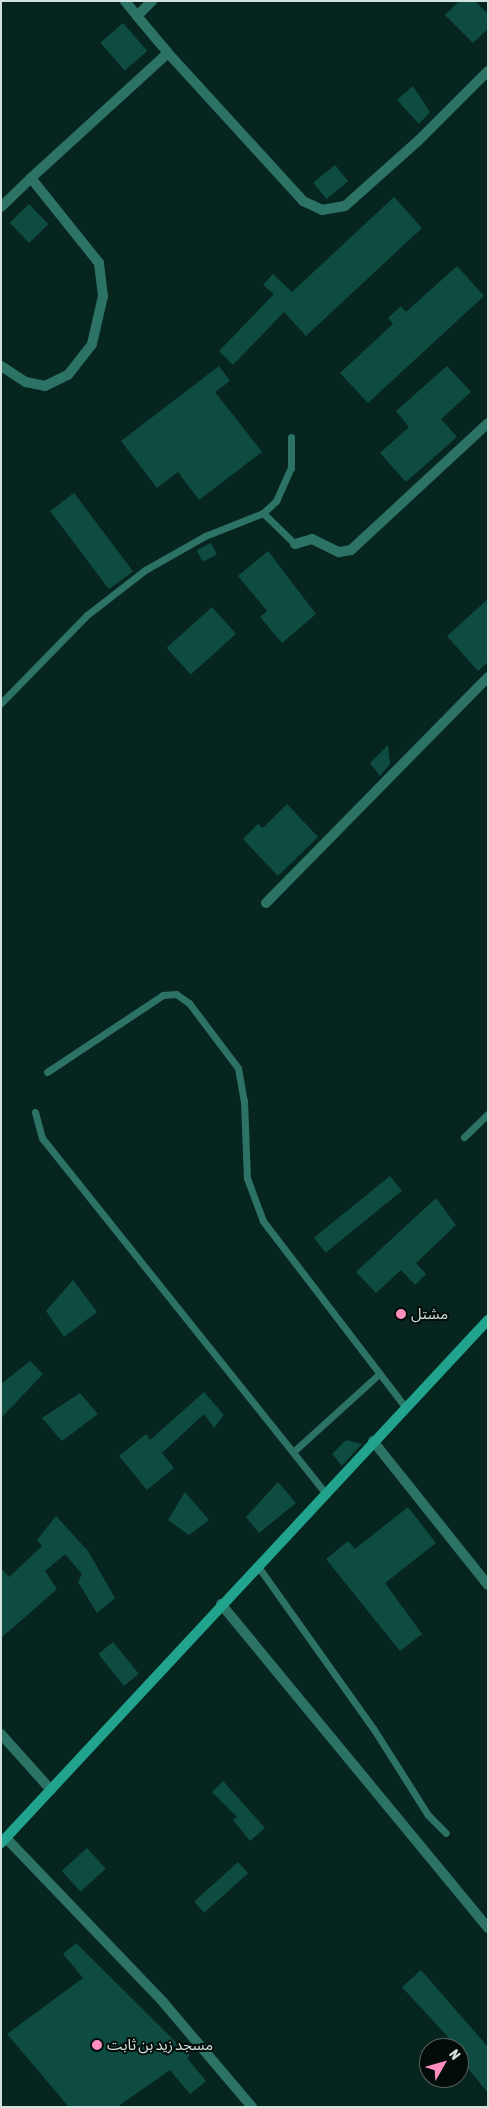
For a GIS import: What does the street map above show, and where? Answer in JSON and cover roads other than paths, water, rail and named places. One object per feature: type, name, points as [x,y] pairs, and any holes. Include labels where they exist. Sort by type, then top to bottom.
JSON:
[{"type":"main road","points":[[4,1840],[372,1441],[488,1320]]},
{"type":"street","points":[[125,1],[168,53],[303,201],[322,210],[345,206],[418,141],[488,71]]},
{"type":"street","points":[[137,16],[152,1]]},
{"type":"street","points":[[1,206],[168,53]]},
{"type":"street","points":[[1,366],[26,382],[45,386],[56,383],[83,359],[99,324],[103,296],[99,262],[31,178]]},
{"type":"street","points":[[295,544],[312,539],[339,552],[351,550],[488,423]]},
{"type":"street","points":[[266,903],[488,678]]},
{"type":"street","points":[[372,1441],[488,1585]]},
{"type":"street","points":[[222,1604],[488,1928]]},
{"type":"street","points":[[1,1734],[51,1790]]},
{"type":"street","points":[[4,1840],[163,2002],[252,2107]]},
{"type":"lane","points":[[1,703],[87,615],[145,570],[205,536],[263,513],[276,501],[291,468],[291,437]]},
{"type":"lane","points":[[263,513],[295,544]]},
{"type":"lane","points":[[48,1072],[163,995],[176,994],[189,1003],[238,1068],[244,1101],[247,1178],[263,1222],[378,1375],[405,1407]]},
{"type":"lane","points":[[35,1112],[42,1138],[325,1492]]},
{"type":"lane","points":[[464,1138],[488,1114]]},
{"type":"lane","points":[[293,1452],[378,1375]]},
{"type":"lane","points":[[257,1565],[373,1728],[428,1815],[446,1833]]},
{"type":"place","name":"مشتل","points":[[401,1314]]},
{"type":"place","name":"مسجد زيد بن ثابت","points":[[97,2045]]}]
